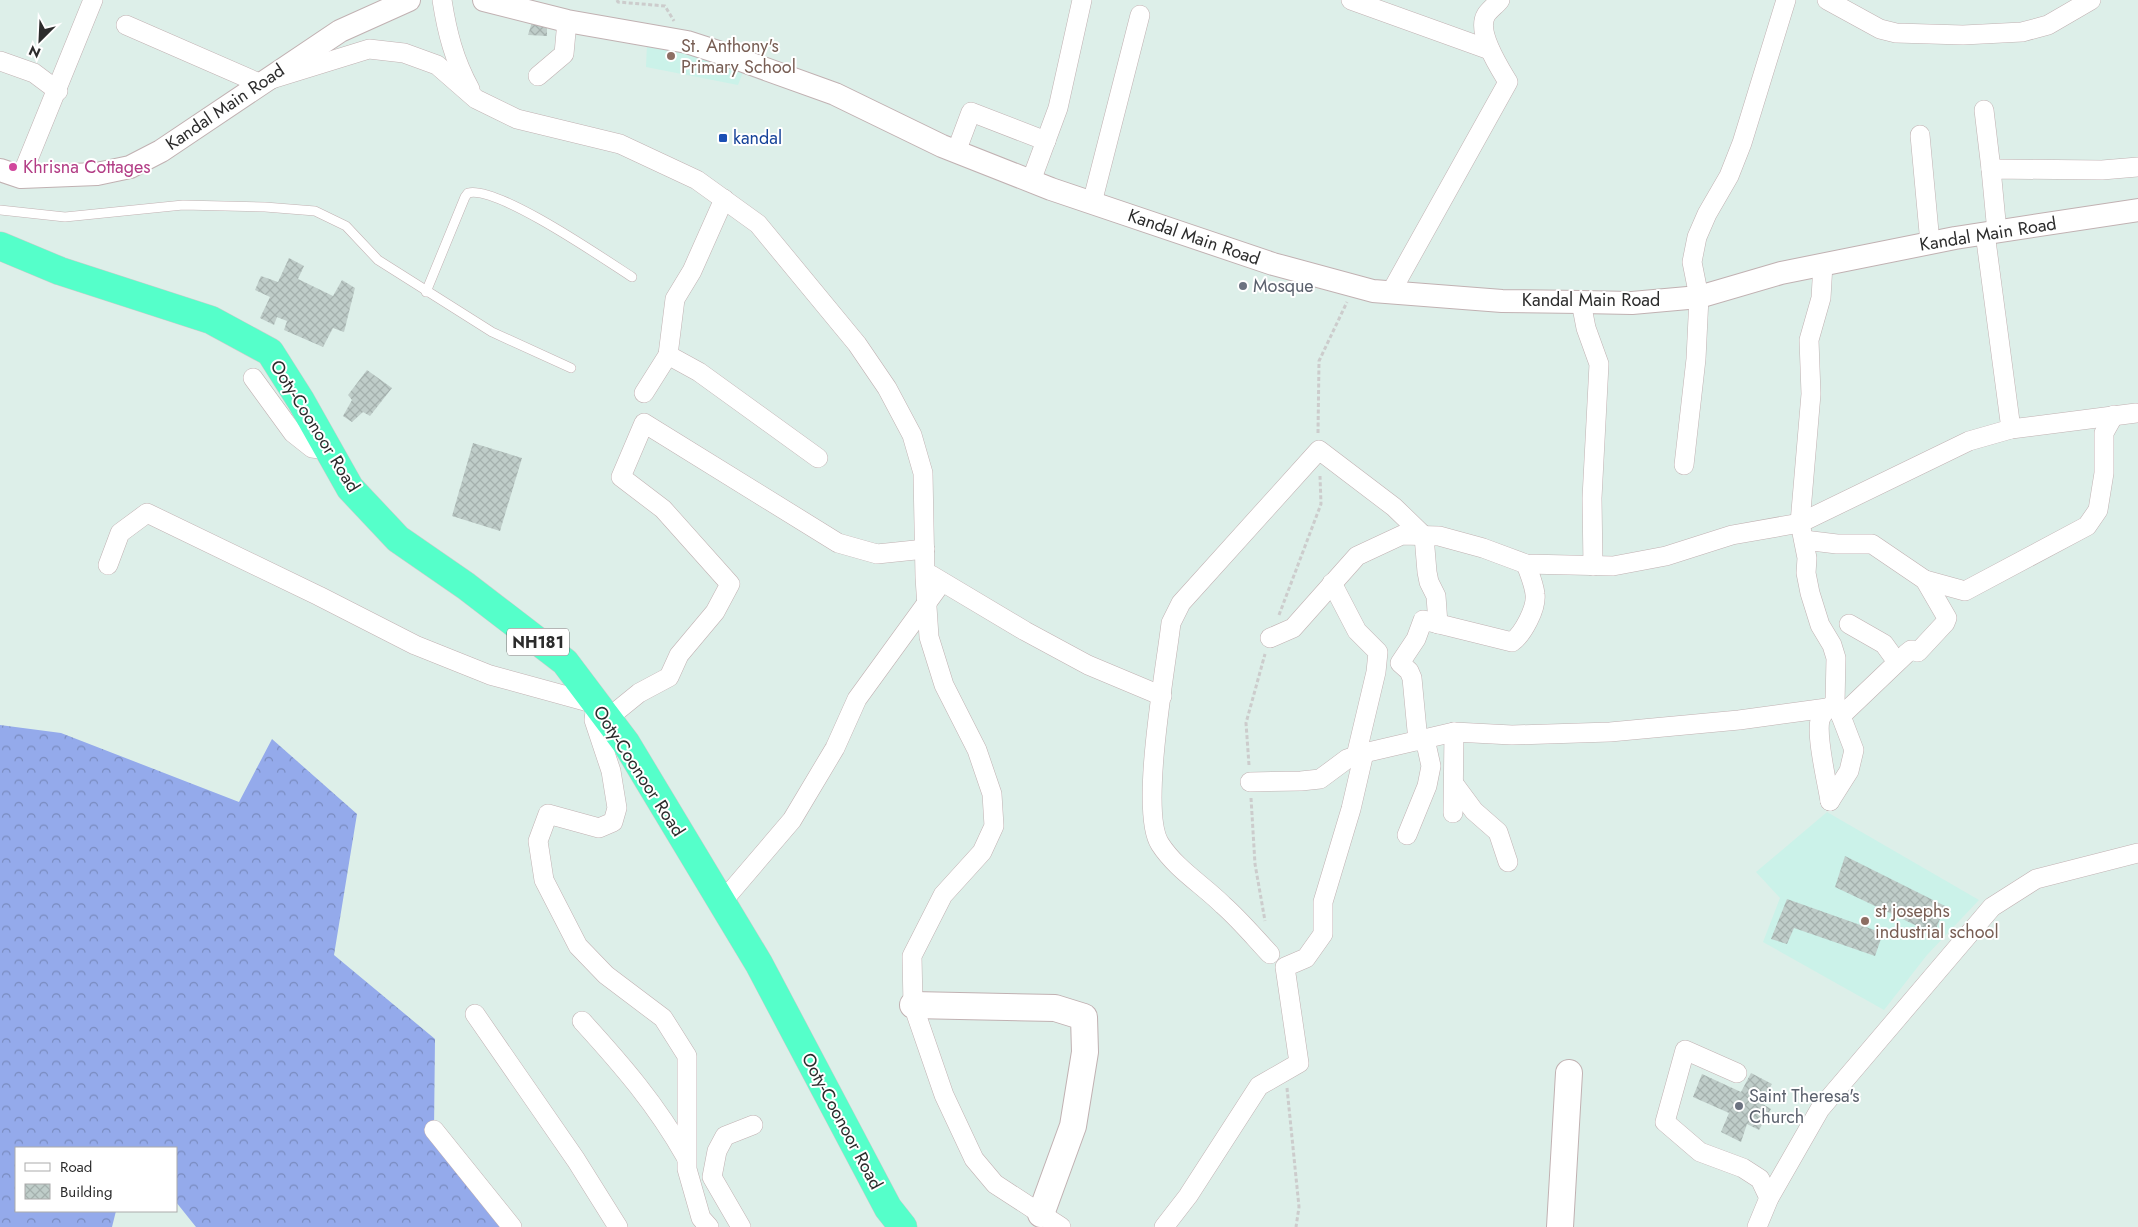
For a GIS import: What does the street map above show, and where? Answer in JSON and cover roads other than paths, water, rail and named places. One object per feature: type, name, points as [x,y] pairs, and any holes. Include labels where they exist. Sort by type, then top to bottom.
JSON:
[{"type":"highway","name":"Ooty-Coonoor Road","points":[[0,246],[60,271],[211,320],[270,352],[301,401],[350,488],[398,539],[466,586],[565,662],[626,743],[759,964],[888,1208],[902,1227]]},
{"type":"main road","points":[[913,1005],[1055,1008],[1084,1017],[1085,1052],[1073,1126],[1051,1221]]},
{"type":"main road","points":[[1560,1227],[1569,1073]]},
{"type":"street","points":[[21,178],[58,91],[93,0]]},
{"type":"street","name":"Kandal Main Road","points":[[0,170],[21,178],[96,174],[130,167],[161,150],[340,30],[409,0]]},
{"type":"street","points":[[442,0],[449,42],[459,68],[476,99]]},
{"type":"street","name":"Kandal Main Road","points":[[484,0],[561,20],[687,42],[724,54],[835,94],[956,152],[1031,181],[1273,264],[1374,291],[1502,301],[1632,303],[1698,297],[1781,273],[1823,264],[1991,232],[2138,210]]},
{"type":"street","points":[[527,0],[561,20],[564,54],[538,76]]},
{"type":"street","points":[[1031,181],[1058,108],[1082,0]]},
{"type":"street","points":[[1351,0],[1490,50]]},
{"type":"street","points":[[1391,292],[1508,82],[1490,50],[1483,28],[1485,16],[1500,0]]},
{"type":"street","points":[[1684,465],[1696,359],[1698,297],[1692,262],[1697,237],[1707,214],[1729,176],[1742,143],[1786,0]]},
{"type":"street","points":[[1827,0],[1880,29],[1896,32],[1963,35],[2022,32],[2048,25],[2090,0]]},
{"type":"street","points":[[1092,203],[1140,15]]},
{"type":"street","points":[[126,25],[259,83],[368,49],[404,52],[437,65],[476,99],[518,119],[620,144],[697,180],[764,230],[857,344],[887,388],[912,435],[923,473],[924,571],[929,638],[944,685],[977,750],[992,794],[994,826],[982,852],[943,895],[912,956],[913,1005],[944,1095],[974,1160],[995,1184],[1051,1221]]},
{"type":"street","points":[[0,61],[34,73],[58,91]]},
{"type":"street","points":[[1984,110],[1991,169],[1991,232],[2010,429]]},
{"type":"street","points":[[956,152],[971,112],[1046,141]]},
{"type":"street","points":[[1920,135],[1930,243]]},
{"type":"street","points":[[1991,169],[2102,170],[2138,167]]},
{"type":"street","points":[[644,393],[668,355],[675,299],[692,271],[724,199]]},
{"type":"street","points":[[1823,264],[1820,298],[1809,340],[1811,394],[1802,531],[1807,558],[1806,573],[1810,593],[1820,625],[1832,645],[1836,658],[1835,709]]},
{"type":"street","points":[[1581,302],[1586,328],[1599,364],[1592,498],[1593,566]]},
{"type":"street","points":[[668,355],[700,372],[818,458]]},
{"type":"street","points":[[253,378],[293,433],[312,448],[328,450]]},
{"type":"street","points":[[1802,531],[1970,441],[2010,429],[2137,413]]},
{"type":"street","points":[[1270,638],[1292,628],[1357,556],[1402,536],[1439,536],[1526,564],[1613,566],[1666,556],[1732,535],[1802,531],[1837,544],[1872,544],[1924,580],[1965,591],[2087,526],[2098,510],[2104,473],[2104,433],[2114,415]]},
{"type":"street","points":[[709,1227],[701,1218],[687,1169],[687,1056],[663,1018],[606,975],[578,946],[544,880],[538,841],[548,814],[599,828],[613,822],[617,808],[611,771],[594,720],[602,711],[669,677],[679,656],[716,612],[730,584],[663,509],[621,477],[644,423],[838,543],[878,554],[925,549]]},
{"type":"street","points":[[1270,954],[1223,904],[1178,865],[1160,843],[1152,819],[1153,763],[1171,623],[1181,603],[1319,450],[1394,507],[1424,536],[1428,577],[1436,596],[1438,624]]},
{"type":"street","points":[[108,565],[120,533],[147,513],[319,596],[415,645],[490,675],[602,711]]},
{"type":"street","points":[[1407,834],[1427,786],[1431,766],[1422,740],[1412,678],[1409,670],[1400,663],[1416,639],[1423,620],[1512,642],[1519,637],[1535,603],[1535,593],[1526,564]]},
{"type":"street","points":[[924,571],[1088,665],[1162,696]]},
{"type":"street","points":[[1250,782],[1320,779],[1347,760],[1360,755],[1454,732],[1512,735],[1610,732],[1835,709],[1911,650],[1918,652],[1945,624],[1947,618],[1924,580]]},
{"type":"street","points":[[722,902],[792,820],[835,748],[857,699],[942,582]]},
{"type":"street","points":[[1164,1227],[1188,1196],[1259,1086],[1299,1063],[1285,967],[1306,958],[1323,934],[1323,902],[1351,809],[1378,652],[1357,631],[1332,583]]},
{"type":"street","points":[[1849,624],[1884,644],[1897,662]]},
{"type":"street","points":[[1453,814],[1454,732]]},
{"type":"street","points":[[1454,784],[1474,811],[1498,832],[1508,862]]},
{"type":"street","points":[[1757,1227],[1768,1198],[1820,1109],[1992,907],[2036,879],[2138,853]]},
{"type":"street","points":[[475,1014],[576,1160],[618,1227]]},
{"type":"street","points":[[582,1021],[642,1090],[665,1120],[687,1158]]},
{"type":"street","points":[[1737,1073],[1685,1050],[1665,1122],[1700,1152],[1743,1168],[1760,1179],[1768,1198]]},
{"type":"street","points":[[740,1227],[712,1177],[717,1151],[725,1136],[753,1125]]},
{"type":"street","points":[[434,1130],[512,1227]]},
{"type":"lane","points":[[426,292],[465,197],[468,193],[474,192],[492,196],[565,233],[632,277]]},
{"type":"lane","points":[[0,210],[65,217],[184,205],[265,207],[314,211],[346,226],[378,260],[426,292],[492,332],[571,368]]},
{"type":"place","name":"St. Anthony's Primary School","points":[[671,56]]},
{"type":"place","name":"kandal","points":[[723,138]]},
{"type":"place","name":"Khrisna Cottages","points":[[13,167]]},
{"type":"place","name":"Mosque","points":[[1243,286]]},
{"type":"place","name":"st josephs industrial school","points":[[1865,921]]},
{"type":"place","name":"Saint Theresa's Church","points":[[1739,1106]]}]
